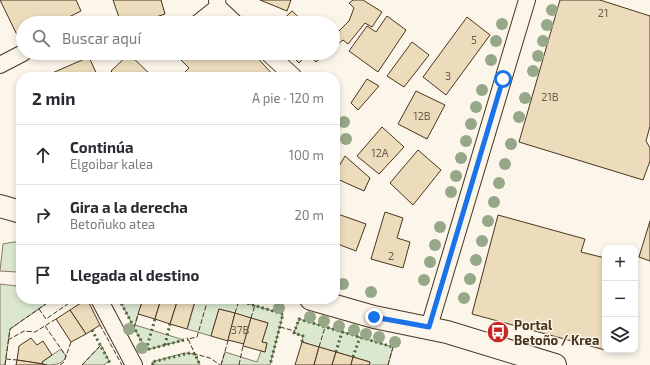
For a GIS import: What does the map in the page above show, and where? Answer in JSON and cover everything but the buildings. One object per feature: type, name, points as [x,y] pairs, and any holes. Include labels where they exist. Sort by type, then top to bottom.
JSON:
[{"type":"main road","points":[[328,304],[374,317],[429,327],[555,365]]},
{"type":"street","points":[[429,327],[524,1]]},
{"type":"street","points":[[205,16],[217,4],[228,16]]},
{"type":"street","points":[[0,65],[16,57]]},
{"type":"street","points":[[276,60],[289,72]]},
{"type":"street","points":[[102,304],[134,365]]},
{"type":"green space","points":[[16,242],[16,272],[0,271],[3,244]]},
{"type":"green space","points":[[0,284],[16,286],[16,304],[46,304],[10,329],[5,365],[0,365]]},
{"type":"green space","points":[[122,304],[141,304],[135,325],[184,340],[146,350]]},
{"type":"green space","points":[[194,304],[250,304],[283,314],[270,365],[221,365],[225,352],[257,362],[261,351],[265,352],[267,343],[262,342],[268,323],[219,309],[211,336],[187,329]]},
{"type":"green space","points":[[299,319],[393,347],[388,365],[369,365],[370,362],[302,342],[303,336],[294,333]]},
{"type":"green space","points":[[101,345],[109,361],[104,365],[82,365]]},
{"type":"green space","points":[[61,349],[66,356],[63,361],[54,365],[43,365],[42,362]]},
{"type":"green space","points":[[184,353],[195,354],[200,365],[153,365],[152,362]]},
{"type":"hedge","points":[[122,304],[146,350],[188,339]]},
{"type":"hedge","points":[[250,304],[283,314],[270,365]]},
{"type":"hedge","points":[[146,350],[155,319]]},
{"type":"hedge","points":[[302,342],[303,336],[294,333],[299,319],[393,347]]},
{"type":"hedge","points":[[165,345],[170,324]]},
{"type":"hedge","points":[[92,330],[111,365]]},
{"type":"hedge","points":[[336,352],[342,332]]},
{"type":"hedge","points":[[353,357],[360,337]]},
{"type":"hedge","points":[[153,365],[152,362],[190,353],[195,354],[200,365]]},
{"type":"fence","points":[[5,365],[10,329],[46,304]]},
{"type":"fence","points":[[39,309],[46,319],[68,304]]},
{"type":"fence","points":[[207,304],[197,337],[188,339],[195,354],[210,358],[220,365]]},
{"type":"fence","points":[[235,313],[238,304]]},
{"type":"fence","points":[[251,318],[255,305]]},
{"type":"fence","points":[[134,328],[138,314]]},
{"type":"fence","points":[[8,340],[24,331],[35,332],[56,319]]},
{"type":"fence","points":[[100,325],[122,365]]},
{"type":"fence","points":[[45,326],[66,356]]},
{"type":"fence","points":[[280,327],[295,331]]},
{"type":"fence","points":[[319,347],[325,327]]},
{"type":"fence","points":[[221,365],[228,341]]},
{"type":"fence","points":[[60,365],[64,362],[71,342]]},
{"type":"fence","points":[[82,365],[101,345]]},
{"type":"fence","points":[[239,365],[243,346]]},
{"type":"fence","points":[[388,365],[393,347]]},
{"type":"fence","points":[[6,359],[17,360]]},
{"type":"fence","points":[[43,364],[47,365]]},
{"type":"place","name":"Portal Betoño / Krea","points":[[498,332]]},
{"type":"route","points":[[374,317],[429,327],[503,79]]}]
